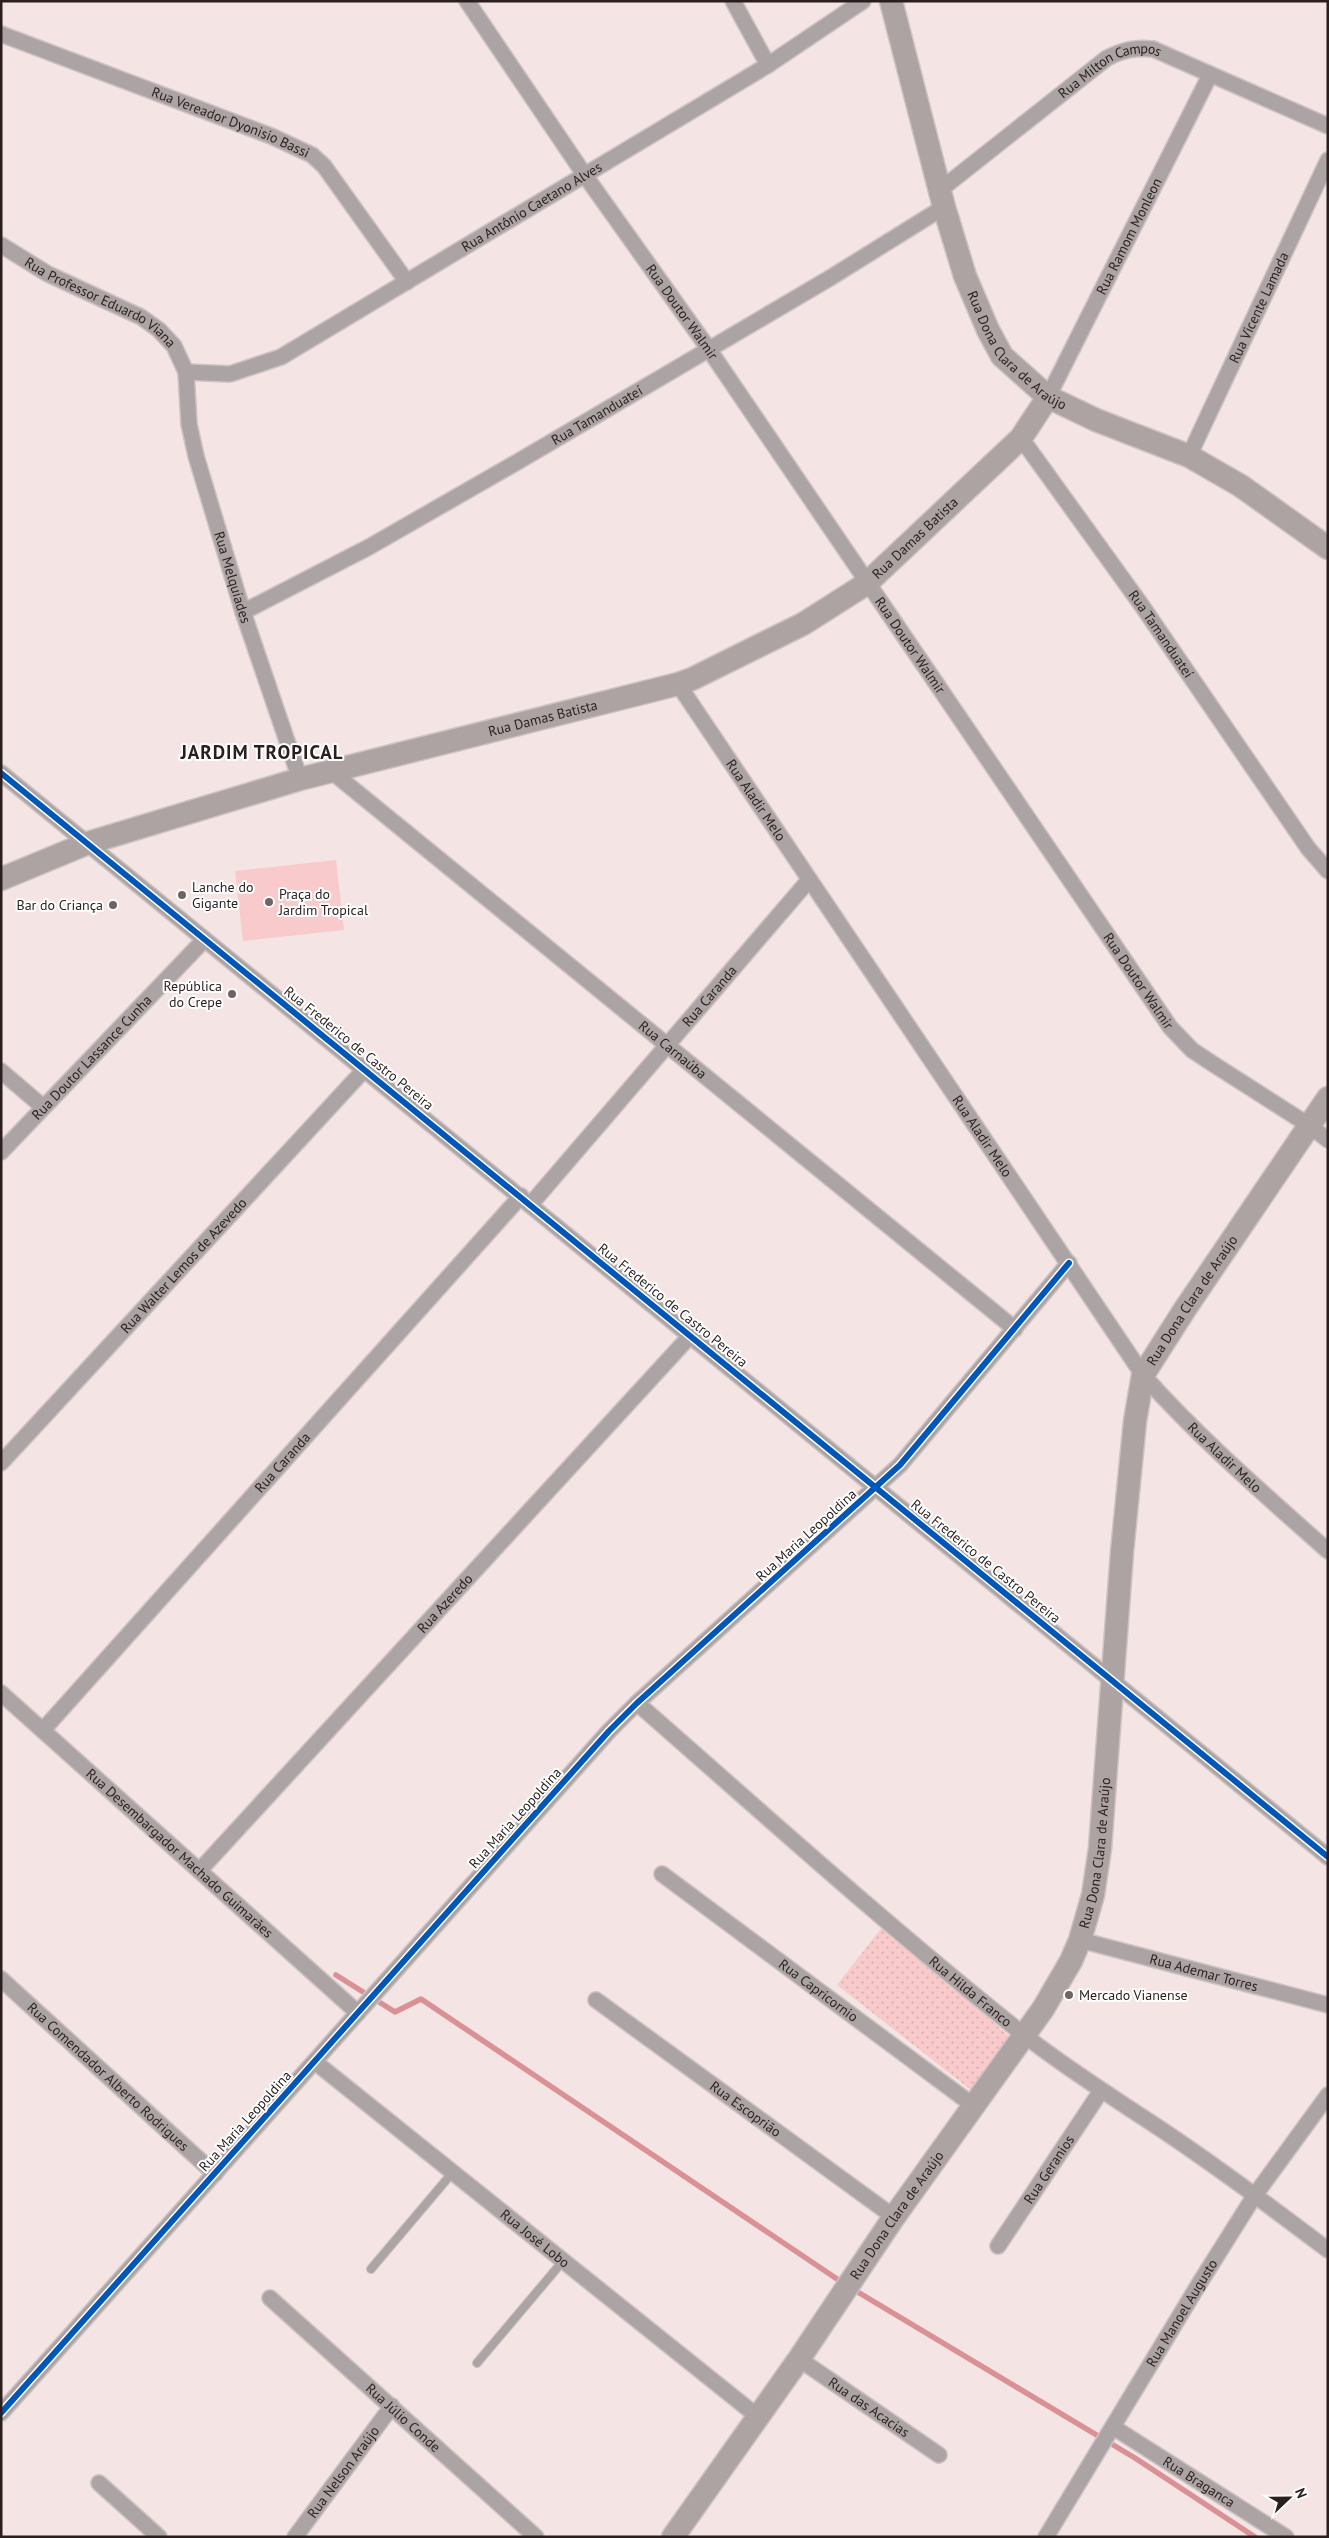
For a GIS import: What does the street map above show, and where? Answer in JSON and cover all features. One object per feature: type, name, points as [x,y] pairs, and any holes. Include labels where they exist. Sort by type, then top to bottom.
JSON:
[{"type":"main road","name":"Rua Dona Clara de Araújo","points":[[891,1],[942,198],[965,276],[988,330],[1002,356],[1048,397],[1096,420],[1189,456],[1241,486],[1328,548]]},
{"type":"main road","points":[[1021,438],[1048,397]]},
{"type":"main road","name":"Rua Damas Batista","points":[[1,879],[88,843],[300,779],[678,684],[803,624],[866,584],[1021,438]]},
{"type":"main road","name":"Rua Dona Clara de Araújo","points":[[673,2537],[799,2359],[894,2217],[1025,2036],[1057,1986],[1080,1940],[1093,1895],[1100,1848],[1122,1552],[1135,1421],[1143,1376],[1185,1309],[1328,1098]]},
{"type":"street","name":"Rua Doutor Walmir","points":[[467,1],[584,174],[708,348],[866,584],[1170,1027],[1198,1054],[1310,1126],[1328,1140]]},
{"type":"street","points":[[733,1],[768,65]]},
{"type":"street","name":"Rua Antônio Caetano Alves","points":[[186,372],[230,374],[282,357],[768,65],[863,1]]},
{"type":"street","name":"Rua Vereador Dyonisio Bassi","points":[[1,34],[271,136],[312,154],[339,184],[407,282]]},
{"type":"street","name":"Rua Milton Campos","points":[[942,198],[1107,58],[1122,50],[1137,47],[1153,48],[1328,126]]},
{"type":"street","name":"Rua Ramom Monleon","points":[[1048,397],[1210,75]]},
{"type":"street","name":"Rua Vicente Lamada","points":[[1189,456],[1328,160]]},
{"type":"street","name":"Rua Tamanduateí","points":[[243,612],[369,547],[830,278],[942,198]]},
{"type":"street","name":"Rua Professor Eduardo Viana","points":[[1,245],[48,274],[141,317],[159,330],[174,346],[186,372]]},
{"type":"street","name":"Rua Melquíades","points":[[186,372],[189,424],[196,456],[243,612],[300,779]]},
{"type":"street","name":"Rua Tamanduateí","points":[[1021,438],[1140,603],[1308,848],[1328,871]]},
{"type":"street","name":"Rua Aladir Melo","points":[[678,684],[1069,1263],[1143,1376],[1192,1428],[1328,1551]]},
{"type":"street","name":"Rua Carnaúba","points":[[331,771],[1015,1329]]},
{"type":"street","name":"Rua Frederico de Castro Pereira","points":[[1,773],[204,940],[365,1068],[1328,1857]]},
{"type":"street","name":"Rua Caranda","points":[[43,1730],[667,1045],[809,880]]},
{"type":"street","name":"Rua Doutor Lassance Cunha","points":[[1,1152],[204,940]]},
{"type":"street","name":"Rua Walter Lemos de Azevedo","points":[[1,1463],[365,1068]]},
{"type":"street","points":[[1,1071],[43,1107]]},
{"type":"street","name":"Rua Maria Leopoldina","points":[[1,2413],[609,1731],[637,1703],[877,1488],[900,1465],[1069,1263]]},
{"type":"street","name":"Rua Azeredo","points":[[200,1870],[691,1335]]},
{"type":"street","name":"Rua Desembargador Machado Guimarães","points":[[1,1693],[360,2010]]},
{"type":"street","name":"Rua Hilda Franco","points":[[637,1703],[872,1909],[1025,2036],[1101,2091],[1145,2118],[1255,2195],[1328,2250]]},
{"type":"street","name":"Rua Capricornio","points":[[662,1874],[974,2106]]},
{"type":"street","name":"Rua Ademar Torres","points":[[1080,1940],[1328,2005]]},
{"type":"street","name":"Rua Comendador Alberto Rodrigues","points":[[1,1979],[215,2174]]},
{"type":"street","name":"Rua Escoprião","points":[[596,2000],[894,2217]]},
{"type":"street","name":"Rua José Lobo","points":[[315,2062],[757,2416]]},
{"type":"street","name":"Rua Geranios","points":[[998,2246],[1101,2091]]},
{"type":"street","name":"Rua Manoel Augusto","points":[[1046,2537],[1255,2195],[1328,2095]]},
{"type":"street","name":"Rua Júlio Conde","points":[[270,2298],[536,2537]]},
{"type":"street","name":"Rua das Acacias","points":[[799,2359],[939,2454]]},
{"type":"street","name":"Rua Nelson Araújo","points":[[295,2537],[392,2406]]},
{"type":"street","name":"Rua Braganca","points":[[1112,2430],[1286,2537]]},
{"type":"street","points":[[99,2483],[159,2537]]},
{"type":"lane","points":[[371,2269],[453,2172]]},
{"type":"lane","points":[[477,2363],[563,2261]]},
{"type":"shaded area","points":[[336,860],[344,930],[243,941],[235,871]]},
{"type":"shaded area","points":[[883,1926],[1008,2035],[998,2067],[971,2090],[837,1985]]},
{"type":"waterway","points":[[336,1975],[395,2012],[421,1999],[843,2283]]},
{"type":"waterway","points":[[851,2288],[1135,2458],[1255,2537]]},
{"type":"cycle path","points":[[1,773],[1328,1857]]},
{"type":"cycle path","points":[[1,2413],[609,1731],[637,1703],[900,1465],[1069,1263]]},
{"type":"place","name":"Lanche do Gigante","points":[[182,895]]},
{"type":"place","name":"Praça do Jardim Tropical","points":[[269,902]]},
{"type":"place","name":"Bar do Criança","points":[[113,905]]},
{"type":"place","name":"República do Crepe","points":[[232,994]]},
{"type":"place","name":"Mercado Vianense","points":[[1069,1995]]},
{"type":"district","name":"JARDIM TROPICAL","points":[[262,752]]}]
